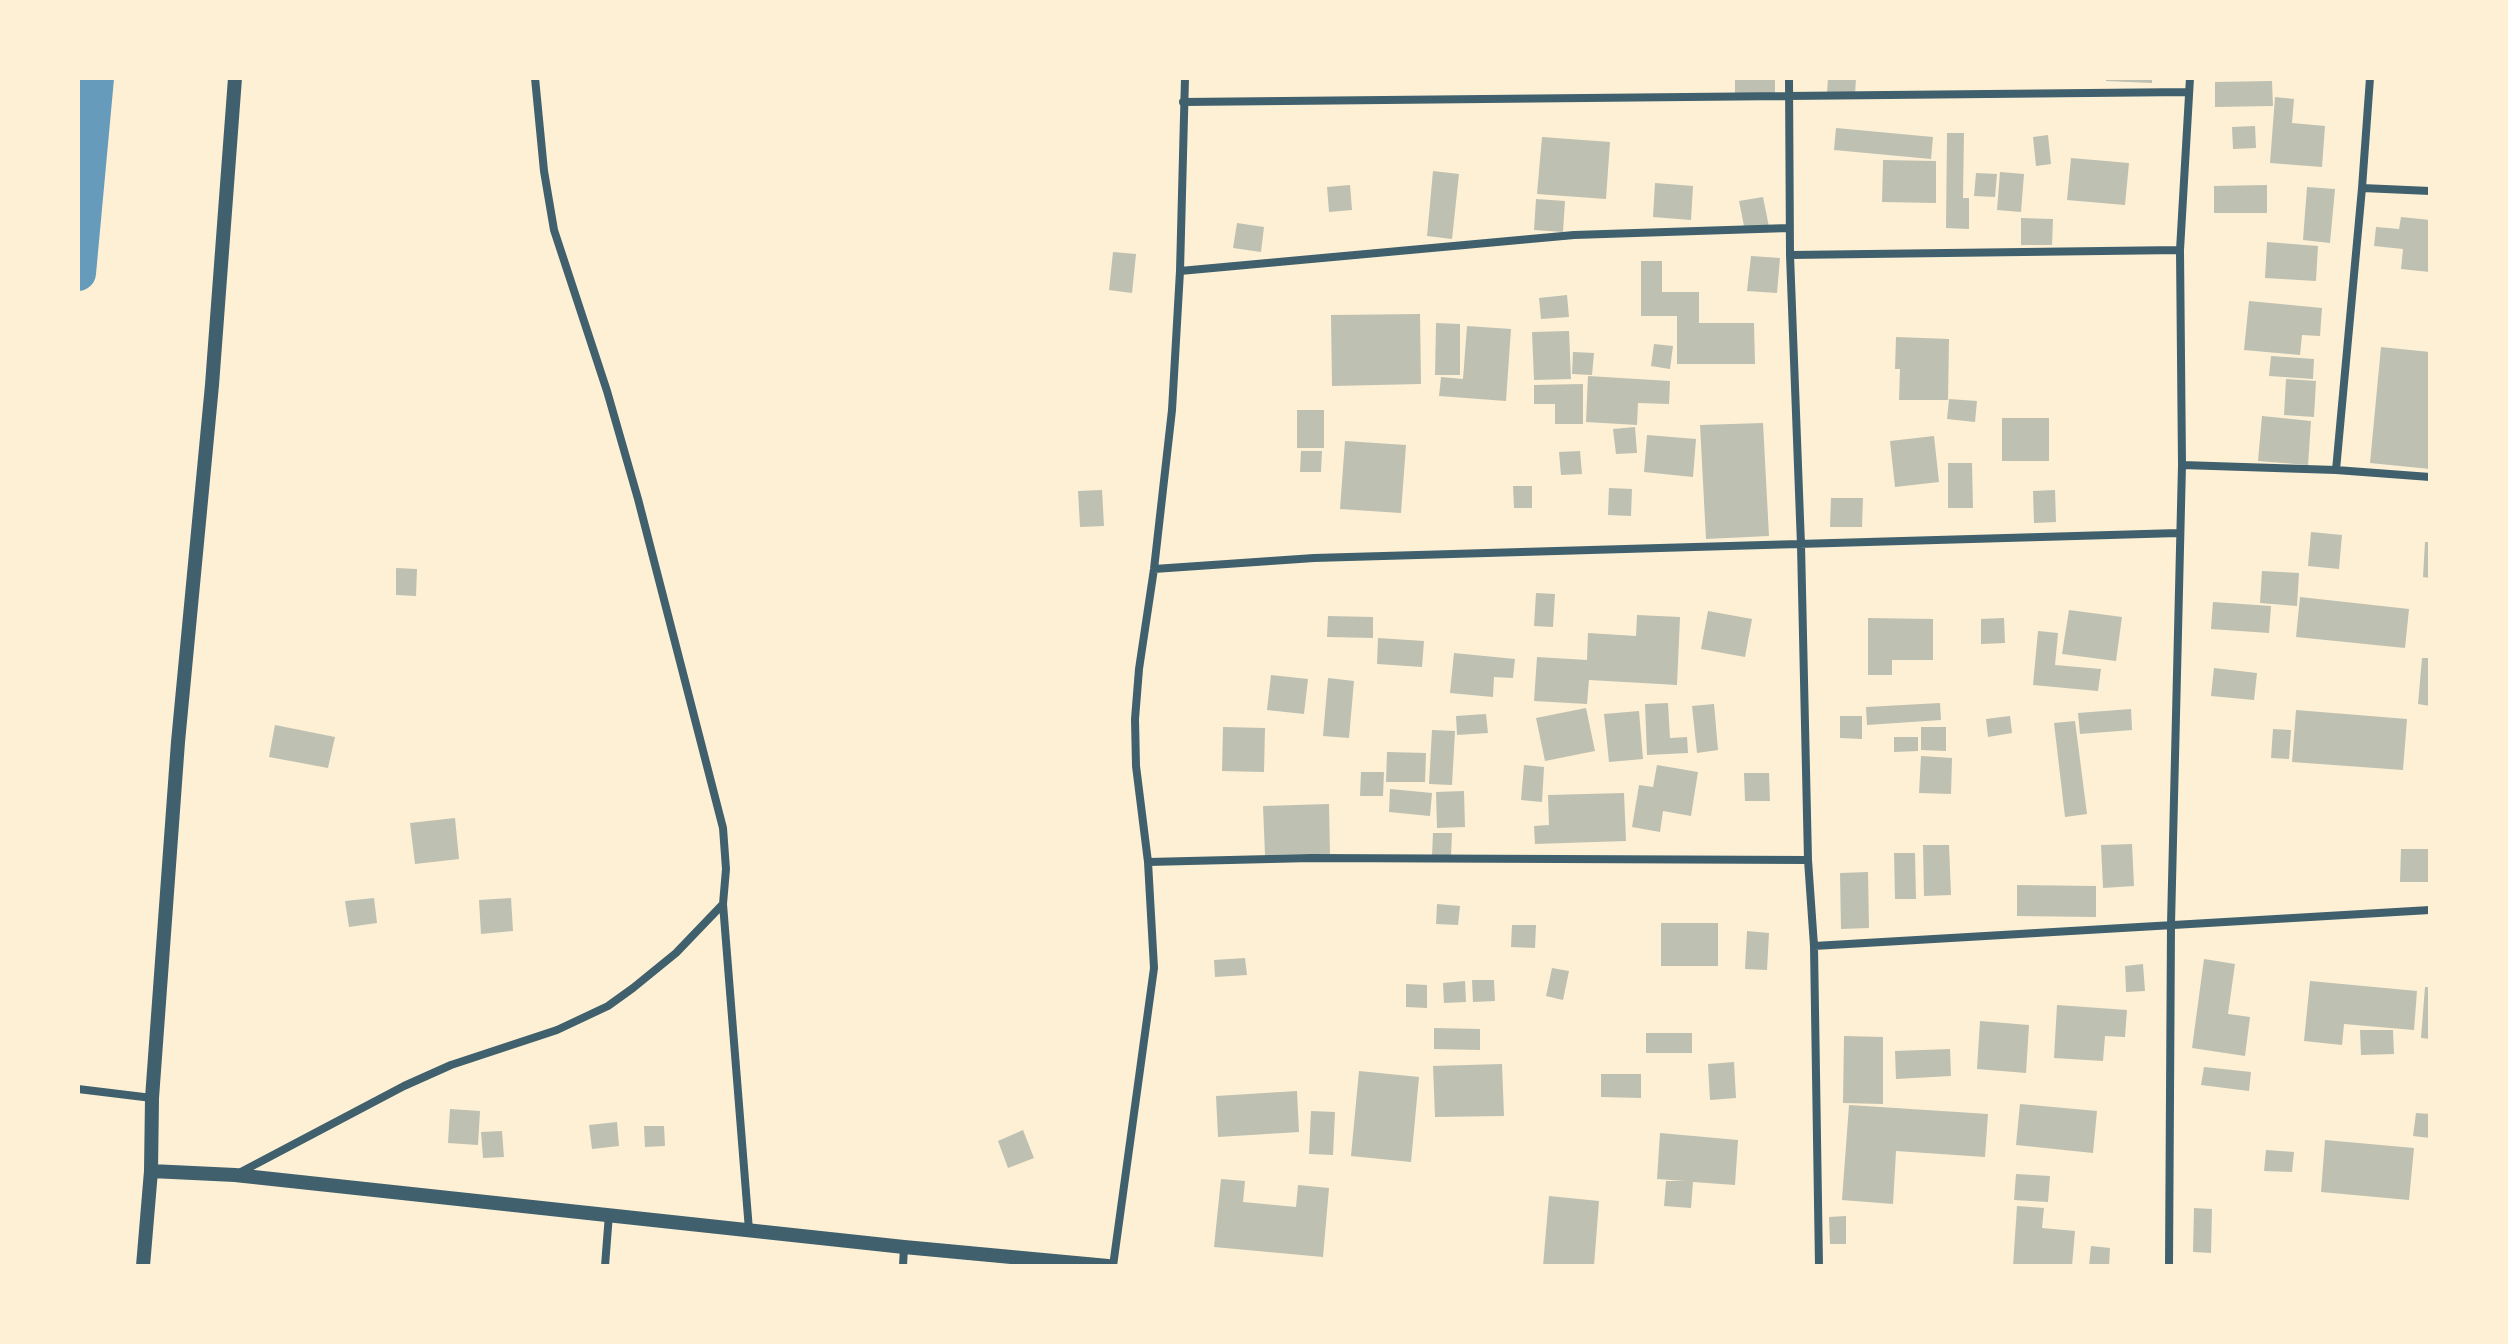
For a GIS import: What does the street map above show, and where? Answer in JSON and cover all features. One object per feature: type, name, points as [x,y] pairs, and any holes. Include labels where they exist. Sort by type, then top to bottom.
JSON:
[{"type":"street","points":[[143,1266],[178,742],[212,385],[235,78]]},
{"type":"street","points":[[535,78],[544,171],[554,230],[607,391],[634,486],[723,828],[726,869],[723,904],[749,1230]]},
{"type":"street","points":[[151,1171],[235,1175],[904,1247],[1111,1266],[1154,968],[1148,862],[1136,766],[1135,719],[1172,410],[1180,271],[1185,78]]},
{"type":"street","points":[[1789,78],[1789,228],[1801,545],[1808,860],[1814,946],[1819,1266]]},
{"type":"street","points":[[2169,1266],[2171,924],[2182,465],[2180,250],[2190,78]]},
{"type":"street","points":[[2336,470],[2370,78]]},
{"type":"street","points":[[1183,102],[2189,92]]},
{"type":"street","points":[[2362,188],[2430,191]]},
{"type":"street","points":[[1180,271],[1532,238],[1789,228]]},
{"type":"street","points":[[1790,255],[2180,250]]},
{"type":"street","points":[[2182,465],[2336,470],[2430,477]]},
{"type":"street","points":[[1154,569],[1314,558],[2179,533]]},
{"type":"street","points":[[1148,862],[1311,858],[1808,860]]},
{"type":"street","points":[[235,1175],[451,1065],[557,1030],[608,1006],[676,953],[723,904]]},
{"type":"street","points":[[1814,946],[2430,910]]},
{"type":"street","points":[[78,1089],[152,1098]]},
{"type":"street","points":[[605,1266],[609,1214]]},
{"type":"street","points":[[903,1266],[904,1247]]},
{"type":"building","points":[[1735,78],[1775,78],[1775,96],[1735,94]]},
{"type":"building","points":[[1828,78],[1856,78],[1855,95],[1827,94]]},
{"type":"building","points":[[2106,78],[2152,78],[2152,83],[2106,81]]},
{"type":"building","points":[[2272,81],[2273,106],[2215,107],[2215,82]]},
{"type":"building","points":[[2275,97],[2294,99],[2292,123],[2325,126],[2322,167],[2270,163]]},
{"type":"building","points":[[2255,126],[2256,148],[2233,149],[2232,127]]},
{"type":"building","points":[[1836,128],[1933,137],[1931,159],[1834,150]]},
{"type":"building","points":[[1947,133],[1964,133],[1963,198],[1969,198],[1969,229],[1946,228]]},
{"type":"building","points":[[2048,135],[2051,164],[2036,166],[2033,137]]},
{"type":"building","points":[[1542,137],[1610,142],[1606,199],[1537,194]]},
{"type":"building","points":[[2071,158],[2129,163],[2125,205],[2067,200]]},
{"type":"building","points":[[1883,160],[1936,161],[1936,203],[1882,202]]},
{"type":"building","points":[[1433,171],[1459,174],[1452,239],[1427,236]]},
{"type":"building","points":[[2000,172],[2024,174],[2021,212],[1997,210]]},
{"type":"building","points":[[1976,173],[1997,174],[1995,197],[1974,196]]},
{"type":"building","points":[[1655,183],[1693,186],[1691,220],[1653,217]]},
{"type":"building","points":[[1350,185],[1352,210],[1329,212],[1327,187]]},
{"type":"building","points":[[2267,185],[2267,213],[2214,213],[2214,186]]},
{"type":"building","points":[[2307,187],[2335,189],[2330,243],[2303,240]]},
{"type":"building","points":[[1763,197],[1769,227],[1745,231],[1739,201]]},
{"type":"building","points":[[1536,199],[1565,201],[1563,232],[1534,230]]},
{"type":"building","points":[[2401,217],[2430,220],[2430,272],[2401,269],[2403,249],[2374,246],[2376,227],[2399,229]]},
{"type":"building","points":[[2021,218],[2053,219],[2052,245],[2021,245]]},
{"type":"building","points":[[1237,223],[1264,227],[1261,252],[1233,248]]},
{"type":"building","points":[[2267,242],[2318,246],[2316,281],[2265,278]]},
{"type":"building","points":[[1113,252],[1136,254],[1132,293],[1109,290]]},
{"type":"building","points":[[1751,256],[1780,258],[1777,293],[1747,291]]},
{"type":"building","points":[[1641,261],[1662,261],[1662,292],[1699,292],[1699,323],[1754,323],[1755,364],[1677,364],[1677,316],[1641,316]]},
{"type":"building","points":[[1567,295],[1569,317],[1541,319],[1539,298]]},
{"type":"building","points":[[2249,301],[2322,308],[2320,336],[2302,335],[2300,355],[2244,350]]},
{"type":"building","points":[[1420,314],[1421,384],[1332,386],[1331,315]]},
{"type":"building","points":[[1436,323],[1460,324],[1460,375],[1435,375]]},
{"type":"building","points":[[1467,326],[1511,329],[1506,401],[1439,396],[1441,377],[1463,379]]},
{"type":"building","points":[[1569,331],[1571,379],[1534,380],[1532,332]]},
{"type":"building","points":[[1896,337],[1949,339],[1948,400],[1899,400],[1900,369],[1895,369]]},
{"type":"building","points":[[1654,344],[1673,346],[1670,369],[1651,366]]},
{"type":"building","points":[[2381,347],[2430,352],[2430,469],[2370,463]]},
{"type":"building","points":[[1573,352],[1594,353],[1592,375],[1572,374]]},
{"type":"building","points":[[2271,356],[2314,359],[2313,379],[2269,376]]},
{"type":"building","points":[[1588,376],[1670,381],[1669,404],[1638,403],[1637,425],[1586,422]]},
{"type":"building","points":[[2286,379],[2316,381],[2314,417],[2284,415]]},
{"type":"building","points":[[1583,384],[1583,424],[1555,424],[1555,404],[1534,404],[1534,385]]},
{"type":"building","points":[[1949,399],[1977,401],[1975,422],[1947,419]]},
{"type":"building","points":[[1297,410],[1324,410],[1324,448],[1297,448]]},
{"type":"building","points":[[2262,416],[2311,421],[2308,465],[2258,461]]},
{"type":"building","points":[[2002,418],[2049,418],[2049,461],[2002,461]]},
{"type":"building","points":[[1763,423],[1769,536],[1706,539],[1700,425]]},
{"type":"building","points":[[1635,427],[1637,453],[1616,454],[1613,429]]},
{"type":"building","points":[[1647,435],[1696,439],[1693,477],[1644,472]]},
{"type":"building","points":[[1934,436],[1939,482],[1895,487],[1890,441]]},
{"type":"building","points":[[1345,441],[1406,445],[1401,513],[1340,509]]},
{"type":"building","points":[[1301,451],[1322,451],[1321,472],[1300,472]]},
{"type":"building","points":[[1580,451],[1582,474],[1561,475],[1559,452]]},
{"type":"building","points":[[1948,463],[1972,463],[1973,508],[1948,508]]},
{"type":"building","points":[[1513,486],[1532,486],[1532,508],[1514,508]]},
{"type":"building","points":[[1609,488],[1632,489],[1631,516],[1608,515]]},
{"type":"building","points":[[1102,490],[1104,526],[1080,527],[1078,491]]},
{"type":"building","points":[[2055,490],[2056,522],[2034,523],[2033,491]]},
{"type":"building","points":[[1831,498],[1863,498],[1862,527],[1830,527]]},
{"type":"building","points":[[2311,532],[2342,535],[2339,569],[2308,566]]},
{"type":"building","points":[[2425,542],[2430,542],[2430,578],[2423,577]]},
{"type":"building","points":[[396,568],[417,569],[416,596],[396,595]]},
{"type":"building","points":[[2262,571],[2299,573],[2297,606],[2260,603]]},
{"type":"building","points":[[1536,593],[1555,594],[1553,627],[1534,626]]},
{"type":"building","points":[[2300,597],[2409,609],[2405,648],[2296,637]]},
{"type":"building","points":[[2213,602],[2271,606],[2269,633],[2211,629]]},
{"type":"building","points":[[2069,610],[2122,617],[2116,661],[2062,654]]},
{"type":"building","points":[[1708,611],[1752,619],[1745,657],[1701,649]]},
{"type":"building","points":[[1637,615],[1680,617],[1677,685],[1589,680],[1587,704],[1534,701],[1537,657],[1587,660],[1588,633],[1636,636]]},
{"type":"building","points":[[1328,616],[1373,617],[1373,638],[1327,637]]},
{"type":"building","points":[[1868,618],[1933,619],[1933,660],[1892,660],[1892,675],[1868,675]]},
{"type":"building","points":[[2004,618],[2005,643],[1981,644],[1981,619]]},
{"type":"building","points":[[2038,631],[2058,633],[2055,665],[2101,669],[2098,691],[2033,685]]},
{"type":"building","points":[[1378,638],[1424,641],[1422,667],[1377,664]]},
{"type":"building","points":[[1454,653],[1515,659],[1513,678],[1494,677],[1493,697],[1450,693]]},
{"type":"building","points":[[2422,658],[2430,658],[2430,706],[2418,704]]},
{"type":"building","points":[[2214,668],[2257,673],[2254,700],[2211,696]]},
{"type":"building","points":[[1271,675],[1308,679],[1304,714],[1267,710]]},
{"type":"building","points":[[1328,678],[1354,681],[1349,738],[1323,736]]},
{"type":"building","points":[[1668,703],[1670,738],[1687,737],[1688,753],[1647,755],[1645,704]]},
{"type":"building","points":[[1940,703],[1941,720],[1867,725],[1866,707]]},
{"type":"building","points":[[1714,704],[1718,750],[1697,753],[1692,706]]},
{"type":"building","points":[[1586,708],[1595,751],[1545,761],[1536,718]]},
{"type":"building","points":[[2131,709],[2132,730],[2080,734],[2078,713]]},
{"type":"building","points":[[2296,710],[2407,719],[2403,770],[2292,762]]},
{"type":"building","points":[[1639,711],[1643,759],[1609,762],[1604,714]]},
{"type":"building","points":[[1486,714],[1488,733],[1457,735],[1456,716]]},
{"type":"building","points":[[1840,716],[1862,716],[1862,739],[1840,738]]},
{"type":"building","points":[[2010,716],[2012,733],[1988,737],[1986,719]]},
{"type":"building","points":[[2075,721],[2087,814],[2065,817],[2054,723]]},
{"type":"building","points":[[275,725],[335,737],[328,768],[269,757]]},
{"type":"building","points":[[1223,727],[1265,728],[1264,772],[1222,771]]},
{"type":"building","points":[[1921,727],[1946,727],[1946,751],[1921,750]]},
{"type":"building","points":[[2273,729],[2291,730],[2289,759],[2271,758]]},
{"type":"building","points":[[1432,730],[1455,731],[1452,785],[1429,784]]},
{"type":"building","points":[[1894,737],[1918,737],[1918,751],[1894,752]]},
{"type":"building","points":[[1387,752],[1426,753],[1425,782],[1386,782]]},
{"type":"building","points":[[1921,756],[1952,758],[1951,794],[1919,793]]},
{"type":"building","points":[[1524,765],[1544,767],[1542,802],[1521,800]]},
{"type":"building","points":[[1657,765],[1698,772],[1691,816],[1663,811],[1660,832],[1632,827],[1639,785],[1653,787]]},
{"type":"building","points":[[1361,772],[1384,772],[1383,796],[1360,796]]},
{"type":"building","points":[[1744,773],[1769,773],[1770,801],[1745,801]]},
{"type":"building","points":[[1390,789],[1432,793],[1430,816],[1389,812]]},
{"type":"building","points":[[1464,791],[1465,827],[1437,828],[1436,792]]},
{"type":"building","points":[[1624,793],[1626,841],[1535,844],[1534,826],[1549,825],[1548,795]]},
{"type":"building","points":[[1329,804],[1330,854],[1265,855],[1263,806]]},
{"type":"building","points":[[455,818],[459,859],[415,864],[410,823]]},
{"type":"building","points":[[1433,833],[1452,833],[1451,856],[1432,856]]},
{"type":"building","points":[[2132,844],[2134,886],[2103,888],[2101,845]]},
{"type":"building","points":[[1923,845],[1949,845],[1951,895],[1924,896]]},
{"type":"building","points":[[2401,849],[2430,849],[2430,882],[2400,882]]},
{"type":"building","points":[[1894,853],[1915,853],[1916,899],[1895,899]]},
{"type":"building","points":[[1868,872],[1869,928],[1841,929],[1840,873]]},
{"type":"building","points":[[2017,885],[2096,886],[2096,917],[2017,916]]},
{"type":"building","points":[[374,898],[377,923],[349,927],[345,901]]},
{"type":"building","points":[[511,898],[513,931],[481,934],[479,900]]},
{"type":"building","points":[[1437,904],[1460,906],[1458,925],[1436,924]]},
{"type":"building","points":[[1661,923],[1718,923],[1718,966],[1661,966]]},
{"type":"building","points":[[1512,925],[1536,925],[1535,948],[1511,947]]},
{"type":"building","points":[[1747,931],[1769,933],[1767,970],[1745,969]]},
{"type":"building","points":[[1245,958],[1247,975],[1215,977],[1214,960]]},
{"type":"building","points":[[2204,959],[2235,964],[2228,1014],[2250,1017],[2245,1056],[2192,1048]]},
{"type":"building","points":[[2143,964],[2145,991],[2126,992],[2125,966]]},
{"type":"building","points":[[1552,968],[1569,971],[1563,1000],[1546,996]]},
{"type":"building","points":[[1472,980],[1494,980],[1495,1001],[1473,1002]]},
{"type":"building","points":[[1465,981],[1466,1002],[1444,1003],[1443,983]]},
{"type":"building","points":[[2310,981],[2417,991],[2414,1030],[2344,1024],[2342,1045],[2304,1041]]},
{"type":"building","points":[[1406,984],[1427,985],[1427,1008],[1406,1007]]},
{"type":"building","points":[[2425,987],[2430,987],[2430,1039],[2421,1038]]},
{"type":"building","points":[[2057,1005],[2127,1010],[2125,1037],[2105,1036],[2103,1061],[2054,1058]]},
{"type":"building","points":[[1980,1021],[2029,1025],[2026,1073],[1977,1069]]},
{"type":"building","points":[[1434,1028],[1480,1029],[1480,1050],[1434,1049]]},
{"type":"building","points":[[2360,1030],[2393,1030],[2394,1054],[2361,1055]]},
{"type":"building","points":[[1646,1033],[1692,1033],[1692,1053],[1646,1053]]},
{"type":"building","points":[[1844,1036],[1883,1037],[1883,1104],[1843,1103]]},
{"type":"building","points":[[1950,1049],[1951,1076],[1896,1079],[1895,1051]]},
{"type":"building","points":[[1734,1062],[1736,1098],[1710,1100],[1708,1064]]},
{"type":"building","points":[[1502,1064],[1504,1116],[1435,1117],[1433,1066]]},
{"type":"building","points":[[2204,1067],[2251,1072],[2249,1091],[2201,1085]]},
{"type":"building","points":[[1359,1071],[1419,1077],[1411,1162],[1351,1156]]},
{"type":"building","points":[[1601,1074],[1641,1074],[1641,1098],[1601,1097]]},
{"type":"building","points":[[1297,1091],[1299,1132],[1218,1137],[1216,1096]]},
{"type":"building","points":[[2020,1104],[2097,1111],[2093,1153],[2016,1145]]},
{"type":"building","points":[[1849,1105],[1988,1114],[1985,1157],[1896,1151],[1893,1204],[1842,1200]]},
{"type":"building","points":[[450,1109],[480,1111],[478,1145],[448,1143]]},
{"type":"building","points":[[1311,1111],[1335,1112],[1333,1155],[1309,1154]]},
{"type":"building","points":[[2416,1113],[2430,1114],[2430,1138],[2413,1136]]},
{"type":"building","points":[[617,1122],[619,1146],[592,1149],[589,1125]]},
{"type":"building","points":[[644,1126],[664,1126],[665,1146],[645,1147]]},
{"type":"building","points":[[1023,1130],[1034,1158],[1008,1168],[998,1141]]},
{"type":"building","points":[[502,1131],[504,1157],[483,1158],[481,1132]]},
{"type":"building","points":[[1660,1133],[1738,1140],[1735,1185],[1693,1182],[1691,1208],[1664,1206],[1666,1181],[1685,1181],[1657,1179]]},
{"type":"building","points":[[2325,1140],[2414,1148],[2409,1200],[2321,1192]]},
{"type":"building","points":[[2266,1150],[2294,1152],[2292,1172],[2264,1171]]},
{"type":"building","points":[[2016,1174],[2050,1176],[2048,1202],[2014,1200]]},
{"type":"building","points":[[1221,1179],[1245,1181],[1243,1202],[1296,1207],[1298,1185],[1329,1188],[1323,1257],[1214,1247]]},
{"type":"building","points":[[1549,1196],[1599,1201],[1594,1266],[1543,1266]]},
{"type":"building","points":[[2017,1206],[2044,1208],[2042,1228],[2075,1231],[2072,1266],[2013,1266]]},
{"type":"building","points":[[2194,1208],[2212,1209],[2211,1253],[2193,1252]]},
{"type":"building","points":[[1846,1216],[1846,1244],[1830,1244],[1829,1217]]},
{"type":"building","points":[[2091,1246],[2110,1248],[2109,1266],[2089,1266]]},
{"type":"waterway","points":[[78,273],[96,78]]}]
